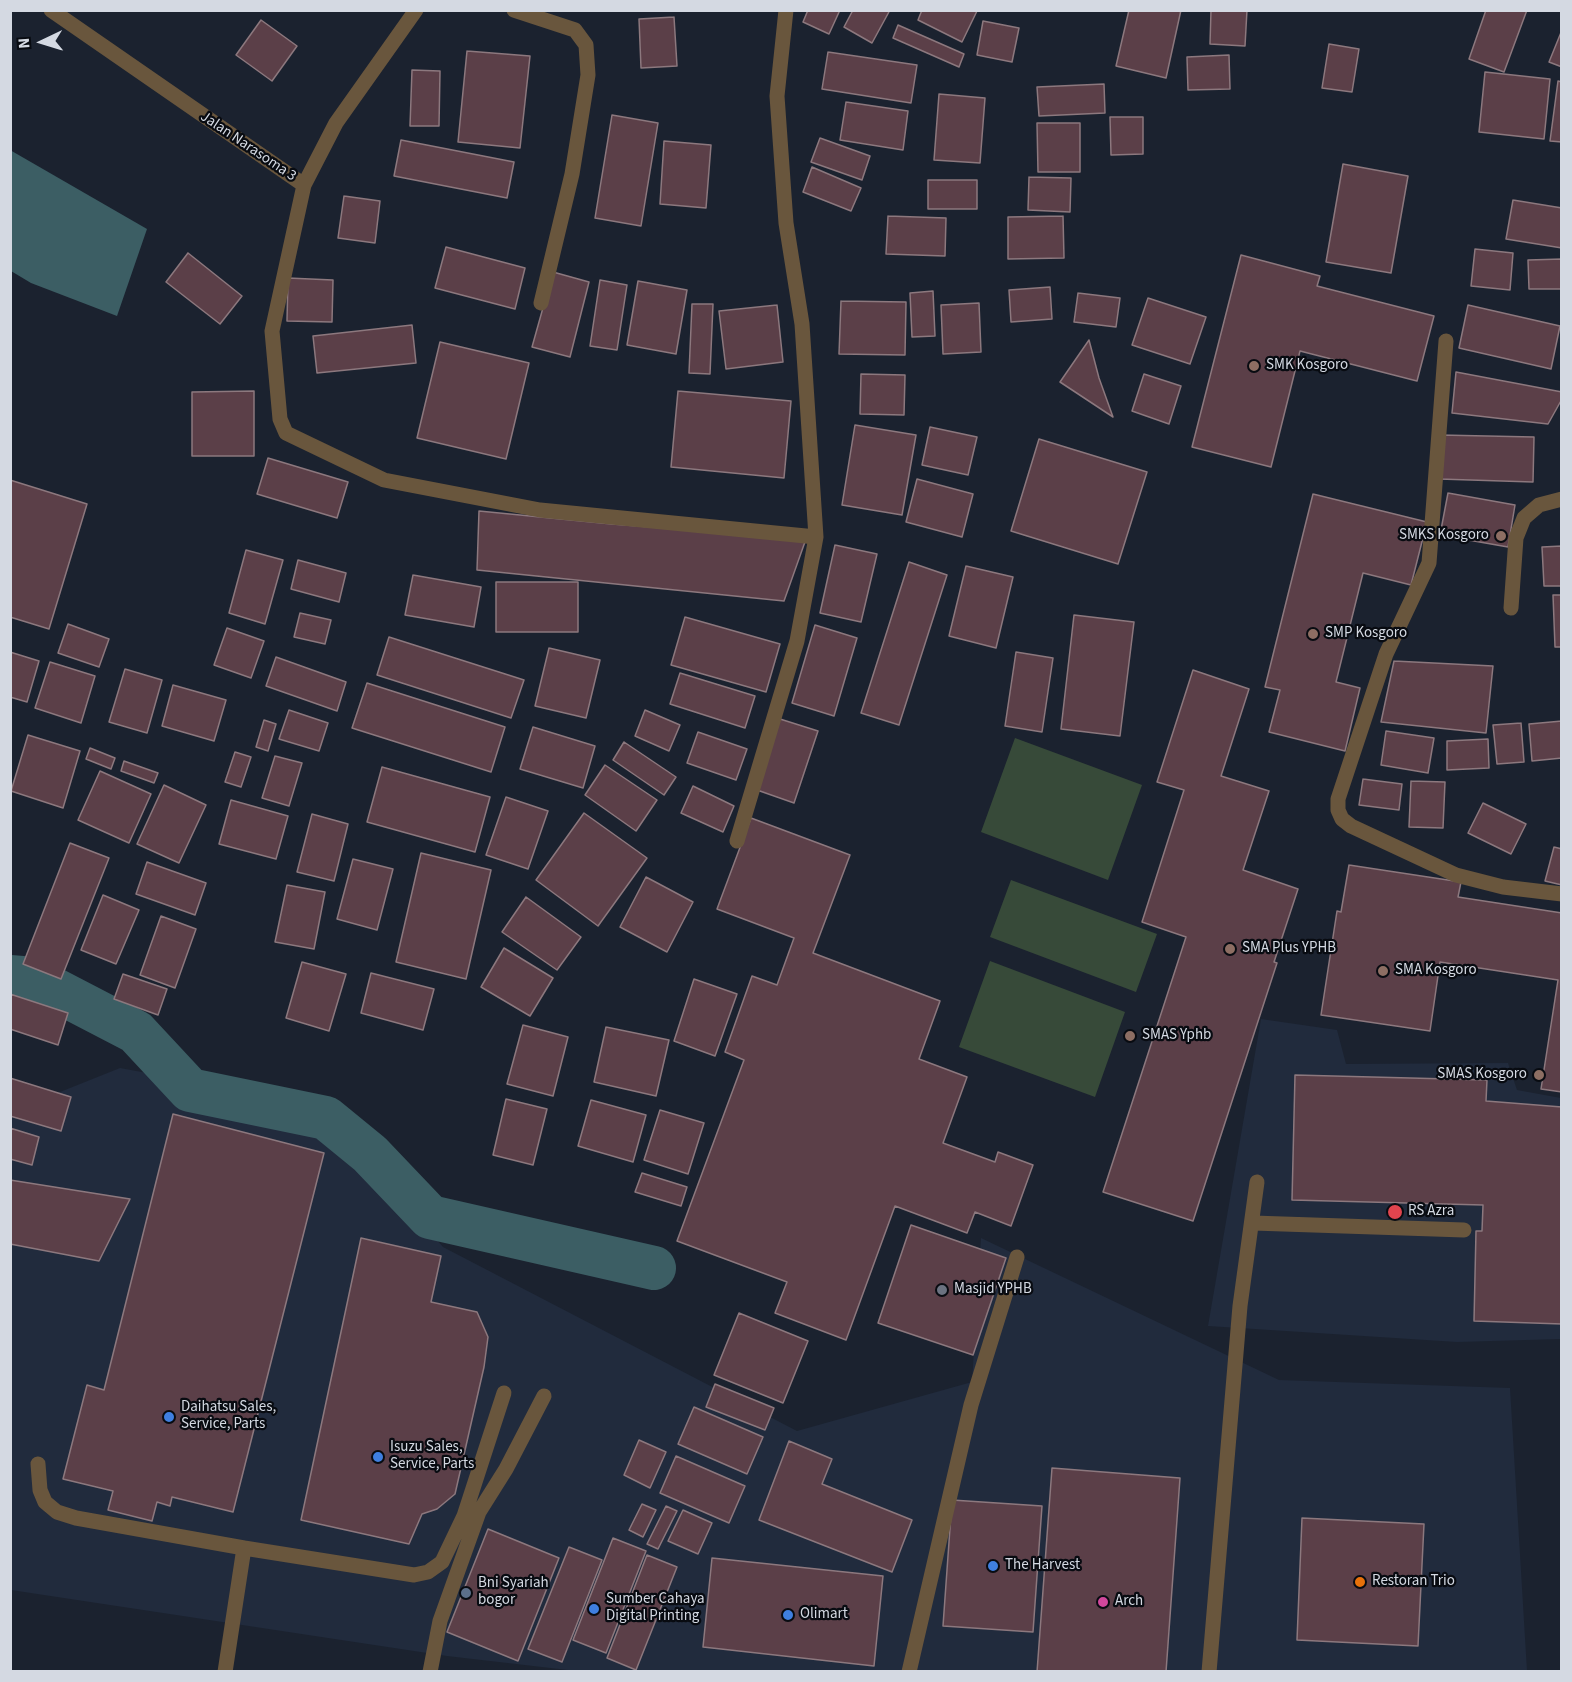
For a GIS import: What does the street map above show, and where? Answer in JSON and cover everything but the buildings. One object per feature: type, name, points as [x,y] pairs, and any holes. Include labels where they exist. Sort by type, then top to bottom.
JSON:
[{"type":"street","name":"Jalan Narasoma 3","points":[[51,10],[304,185],[336,123],[416,10]]},
{"type":"street","points":[[514,10],[575,30],[586,45],[588,75],[572,174],[541,303]]},
{"type":"street","points":[[737,841],[797,641],[816,537],[802,324],[786,224],[777,96],[786,10]]},
{"type":"street","points":[[304,185],[272,331],[280,419],[286,433],[291,438],[384,480],[507,504],[816,537]]},
{"type":"street","points":[[1446,341],[1429,563],[1386,654],[1338,799],[1338,810],[1342,819],[1351,826],[1456,875],[1503,887],[1562,894]]},
{"type":"street","points":[[1511,608],[1516,538],[1524,518],[1539,505],[1562,499]]},
{"type":"street","points":[[1209,1671],[1239,1306],[1257,1182]]},
{"type":"street","points":[[1253,1222],[1464,1230]]},
{"type":"street","points":[[909,1671],[971,1405],[1017,1257]]},
{"type":"street","points":[[38,1464],[40,1490],[45,1502],[57,1512],[76,1518],[414,1575],[428,1572],[442,1562],[464,1516],[504,1393]]},
{"type":"street","points":[[430,1671],[440,1621],[479,1512],[506,1468],[544,1396]]},
{"type":"street","points":[[225,1671],[244,1548]]},
{"type":"shaded area","points":[[10,150],[147,229],[117,316],[31,283],[11,271]]},
{"type":"shaded area","points":[[1015,738],[1142,785],[1108,880],[981,832]]},
{"type":"shaded area","points":[[1011,880],[1157,934],[1136,992],[990,937]]},
{"type":"shaded area","points":[[990,961],[1125,1012],[1095,1097],[959,1047]]},
{"type":"shaded area","name":"RS Azra","points":[[1261,1019],[1337,1030],[1346,1064],[1508,1063],[1517,1090],[1561,1098],[1561,1339],[1457,1342],[1208,1326]]},
{"type":"shaded area","points":[[120,1068],[320,1105],[443,1247],[797,1431],[972,1382],[981,1238],[1279,1380],[1510,1388],[1527,1671],[585,1672],[447,1656],[11,1590],[10,1112]]},
{"type":"waterway","points":[[10,977],[34,979],[136,1032],[190,1090],[326,1118],[370,1154],[430,1217],[654,1268]]},
{"type":"place","name":"SMK Kosgoro","points":[[1254,366]]},
{"type":"place","name":"SMKS Kosgoro","points":[[1501,536]]},
{"type":"place","name":"SMP Kosgoro","points":[[1313,634]]},
{"type":"place","name":"SMA Plus YPHB","points":[[1230,949]]},
{"type":"place","name":"SMA Kosgoro","points":[[1383,971]]},
{"type":"place","name":"SMAS Yphb","points":[[1130,1036]]},
{"type":"place","name":"SMAS Kosgoro","points":[[1539,1075]]},
{"type":"place","name":"RS Azra","points":[[1395,1212]]},
{"type":"place","name":"Masjid YPHB","points":[[942,1290]]},
{"type":"place","name":"Daihatsu Sales, Service, Parts","points":[[169,1417]]},
{"type":"place","name":"Isuzu Sales, Service, Parts","points":[[378,1457]]},
{"type":"place","name":"The Harvest","points":[[993,1566]]},
{"type":"place","name":"Restoran Trio","points":[[1360,1582]]},
{"type":"place","name":"Bni Syariah bogor","points":[[466,1593]]},
{"type":"place","name":"Arch","points":[[1103,1602]]},
{"type":"place","name":"Sumber Cahaya Digital Printing","points":[[594,1609]]},
{"type":"place","name":"Olimart","points":[[788,1615]]}]
